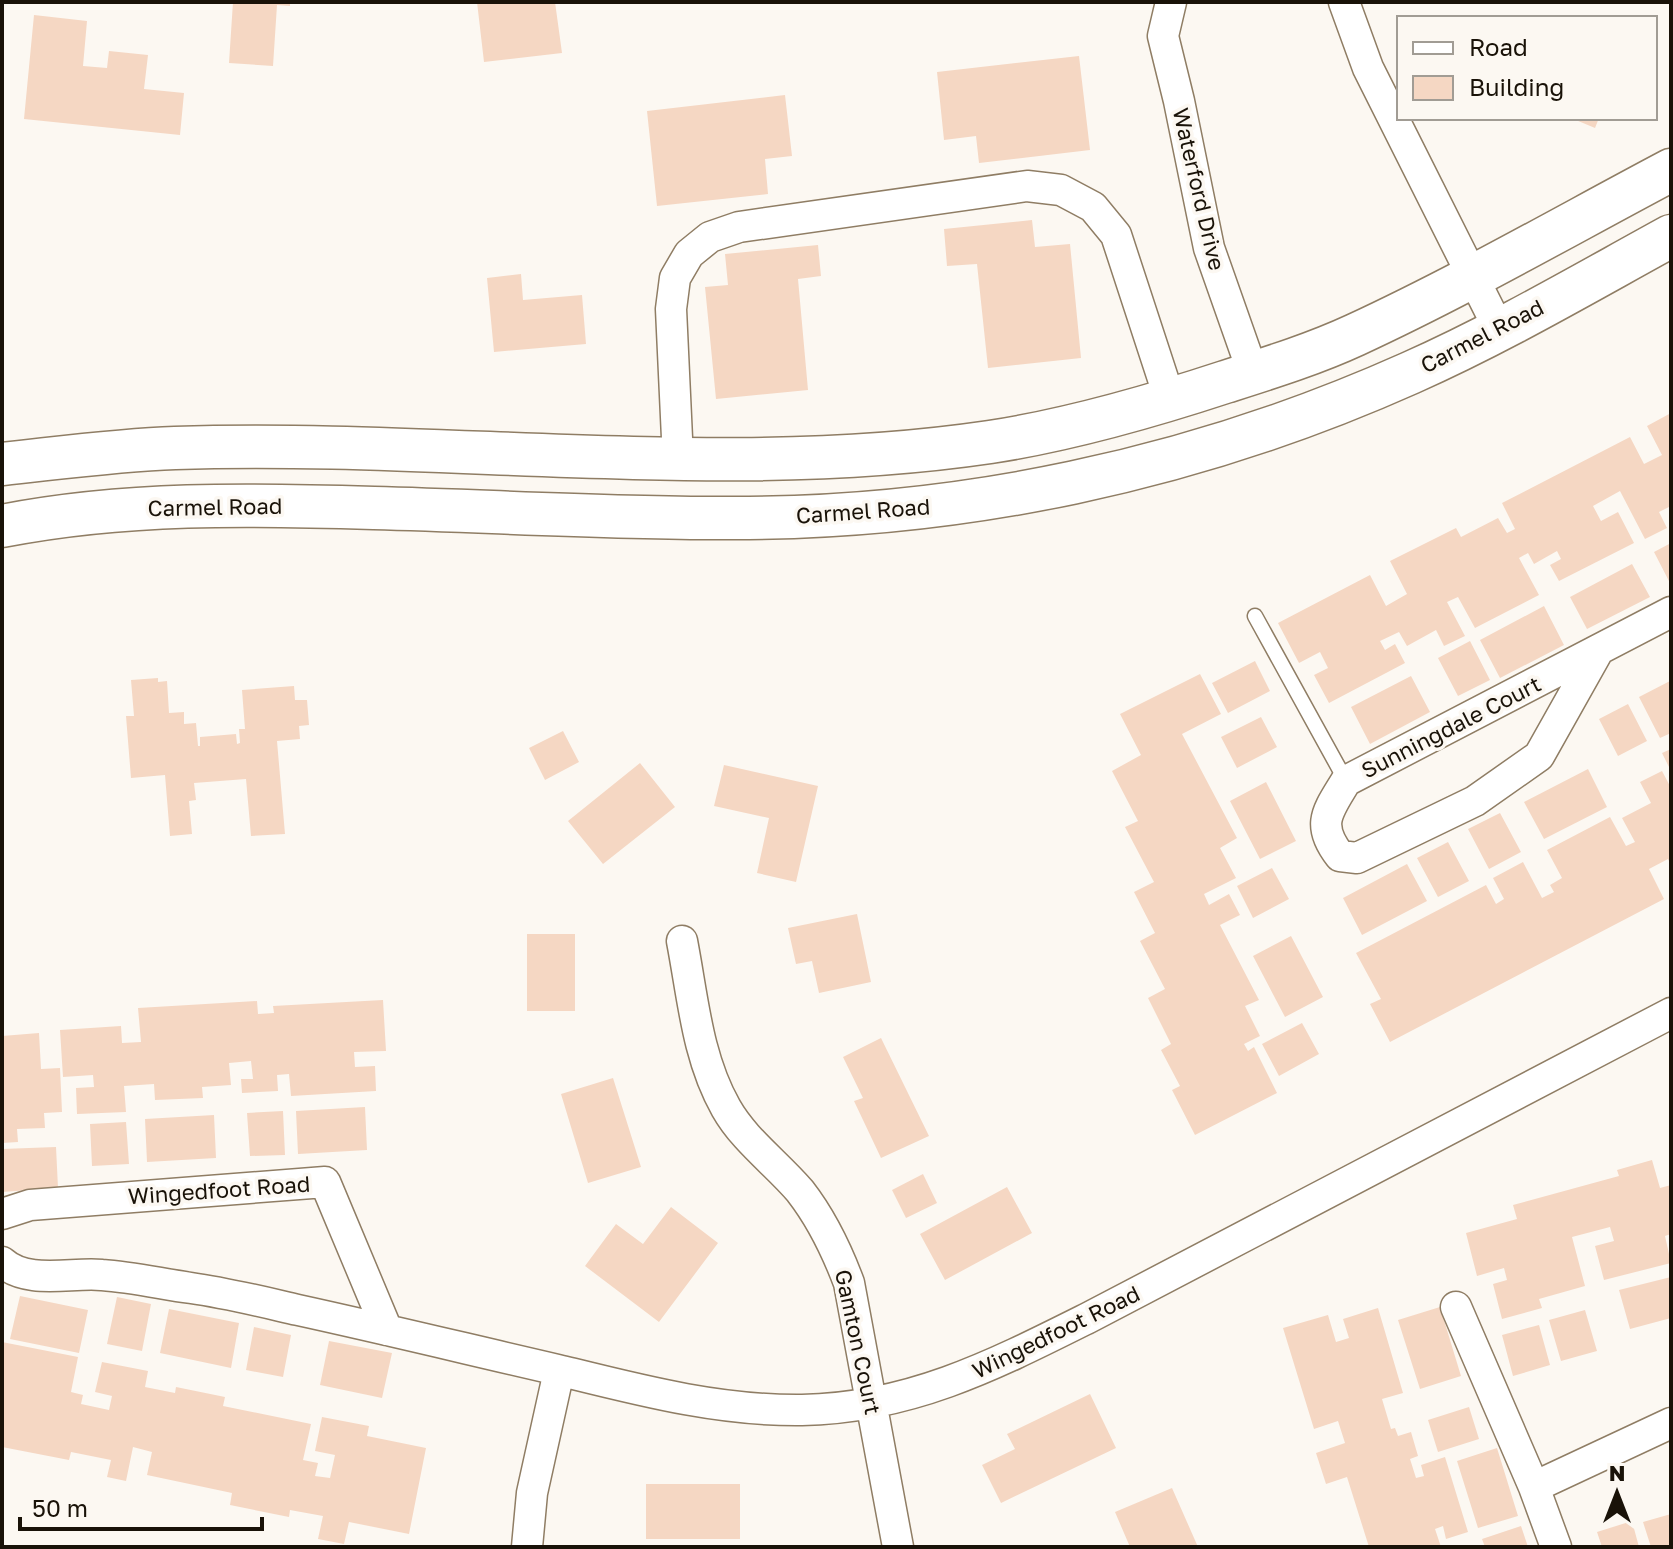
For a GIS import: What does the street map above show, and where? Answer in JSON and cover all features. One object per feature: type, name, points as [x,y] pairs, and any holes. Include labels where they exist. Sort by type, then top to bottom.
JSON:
[{"type":"main road","points":[[2,464],[202,448],[293,447],[678,460],[790,460],[992,441],[1170,400],[1354,335],[1671,170]]},
{"type":"main road","name":"Carmel Road","points":[[2,526],[85,514],[210,505],[721,518],[839,516],[954,504],[1036,491],[1139,469],[1231,442],[1374,388],[1499,329],[1671,236]]},
{"type":"street","name":"Waterford Drive","points":[[1171,2],[1163,36],[1209,248],[1253,373]]},
{"type":"street","points":[[1344,2],[1368,68],[1499,329]]},
{"type":"street","points":[[678,460],[671,309],[675,278],[689,254],[710,237],[739,227],[1027,186],[1061,190],[1072,195],[1093,207],[1116,235],[1170,400]]},
{"type":"street","name":"Sunningdale Court","points":[[1598,651],[1539,756],[1475,801],[1357,858],[1340,856],[1328,841],[1326,813],[1346,781],[1671,612]]},
{"type":"street","name":"Gamton Court","points":[[682,941],[709,1073],[727,1111],[799,1190],[815,1212],[839,1259],[852,1296],[898,1547]]},
{"type":"street","name":"Wingedfoot Road","points":[[2,1262],[10,1269],[33,1274],[99,1274],[208,1290],[667,1397],[735,1408],[804,1410],[872,1403],[930,1390],[990,1367],[1671,1013]]},
{"type":"street","name":"Wingedfoot Road","points":[[2,1214],[30,1205],[325,1182],[387,1330]]},
{"type":"street","points":[[1456,1307],[1534,1487],[1556,1547]]},
{"type":"street","points":[[527,1547],[532,1493],[559,1371]]},
{"type":"street","points":[[1534,1487],[1671,1423]]},
{"type":"lane","points":[[1255,616],[1346,781]]},
{"type":"building","points":[[233,2],[290,2],[290,6],[277,5],[273,66],[229,63]]},
{"type":"building","points":[[477,2],[555,2],[562,53],[484,62]]},
{"type":"building","points":[[34,15],[87,21],[83,66],[107,68],[109,51],[148,55],[144,89],[184,93],[180,135],[24,119]]},
{"type":"building","points":[[1079,56],[1090,150],[979,163],[976,136],[944,140],[937,72]]},
{"type":"building","points":[[785,95],[792,156],[765,159],[768,194],[657,206],[647,111]]},
{"type":"building","points":[[1576,120],[1598,120],[1595,128]]},
{"type":"building","points":[[1032,220],[1035,247],[1070,244],[1081,358],[988,368],[977,264],[947,266],[944,229]]},
{"type":"building","points":[[818,245],[821,276],[798,279],[808,390],[716,399],[705,287],[728,285],[725,254]]},
{"type":"building","points":[[521,274],[523,300],[582,295],[586,344],[494,352],[487,278]]},
{"type":"building","points":[[1671,413],[1671,506],[1659,512],[1667,528],[1645,539],[1620,491],[1593,506],[1601,521],[1618,512],[1634,543],[1559,581],[1550,565],[1561,559],[1557,551],[1534,564],[1528,553],[1519,558],[1539,595],[1475,628],[1458,597],[1447,602],[1465,636],[1444,646],[1436,630],[1407,646],[1399,632],[1380,641],[1385,650],[1395,644],[1405,663],[1329,703],[1314,675],[1328,668],[1320,652],[1299,663],[1278,623],[1370,575],[1386,606],[1407,594],[1390,561],[1456,528],[1461,537],[1498,518],[1507,533],[1515,529],[1502,503],[1630,437],[1644,464],[1662,455],[1647,426]]},
{"type":"building","points":[[1671,543],[1671,585],[1654,552]]},
{"type":"building","points":[[1632,564],[1650,597],[1587,629],[1570,597]]},
{"type":"building","points":[[1544,606],[1564,645],[1500,678],[1480,640]]},
{"type":"building","points":[[1470,641],[1490,680],[1458,696],[1438,658]]},
{"type":"building","points":[[1255,661],[1270,691],[1228,713],[1212,683]]},
{"type":"building","points":[[1200,674],[1221,714],[1182,734],[1237,838],[1220,848],[1236,878],[1204,894],[1209,905],[1229,894],[1240,915],[1220,925],[1259,1000],[1245,1006],[1260,1036],[1244,1044],[1248,1051],[1254,1047],[1277,1093],[1195,1135],[1172,1090],[1180,1086],[1161,1050],[1171,1044],[1148,998],[1165,989],[1140,941],[1155,933],[1134,892],[1154,882],[1125,827],[1138,821],[1112,771],[1141,755],[1120,714]]},
{"type":"building","points":[[1411,676],[1430,712],[1370,744],[1351,707]]},
{"type":"building","points":[[158,678],[158,682],[167,681],[169,713],[184,712],[184,724],[196,723],[198,746],[200,737],[236,734],[237,744],[240,743],[239,729],[245,729],[242,690],[294,686],[295,700],[307,700],[309,725],[299,726],[300,739],[277,741],[285,834],[251,836],[246,779],[194,783],[196,800],[189,801],[192,834],[170,836],[165,775],[131,778],[126,716],[134,716],[131,680]]},
{"type":"building","points":[[1670,681],[1671,733],[1660,738],[1639,697]]},
{"type":"building","points":[[1628,704],[1647,741],[1618,756],[1599,719]]},
{"type":"building","points":[[1261,717],[1277,747],[1237,768],[1221,737]]},
{"type":"building","points":[[563,731],[579,762],[545,780],[529,748]]},
{"type":"building","points":[[1671,749],[1671,771],[1662,753]]},
{"type":"building","points":[[640,763],[675,807],[603,864],[568,821]]},
{"type":"building","points":[[724,765],[818,786],[796,882],[757,873],[769,818],[714,806]]},
{"type":"building","points":[[1588,769],[1607,807],[1544,839],[1524,802]]},
{"type":"building","points":[[1662,771],[1671,788],[1671,865],[1668,859],[1649,869],[1664,899],[1390,1042],[1370,1004],[1381,999],[1356,953],[1486,885],[1496,904],[1504,899],[1493,878],[1523,862],[1542,898],[1554,892],[1550,885],[1562,878],[1547,850],[1610,817],[1626,846],[1635,842],[1622,818],[1651,803],[1640,782]]},
{"type":"building","points":[[1266,782],[1296,841],[1260,859],[1230,801]]},
{"type":"building","points":[[1500,813],[1521,852],[1489,869],[1468,829]]},
{"type":"building","points":[[1448,842],[1469,881],[1438,897],[1417,858]]},
{"type":"building","points":[[1407,864],[1427,901],[1362,935],[1343,898]]},
{"type":"building","points":[[1272,868],[1289,899],[1253,918],[1237,886]]},
{"type":"building","points":[[857,914],[871,982],[819,993],[812,961],[796,964],[788,928]]},
{"type":"building","points":[[527,934],[575,934],[575,1011],[527,1011]]},
{"type":"building","points":[[1291,936],[1323,997],[1285,1017],[1253,956]]},
{"type":"building","points":[[383,1000],[386,1051],[354,1052],[355,1067],[375,1066],[376,1091],[291,1096],[289,1074],[277,1075],[278,1091],[242,1093],[241,1079],[253,1079],[251,1061],[229,1063],[231,1085],[202,1087],[203,1098],[155,1100],[154,1084],[124,1086],[126,1112],[77,1114],[76,1088],[94,1087],[93,1075],[63,1077],[60,1030],[121,1026],[122,1043],[141,1042],[138,1008],[257,1001],[258,1014],[274,1013],[273,1006]]},
{"type":"building","points":[[1302,1023],[1319,1054],[1279,1076],[1262,1044]]},
{"type":"building","points":[[39,1033],[41,1069],[60,1068],[62,1112],[44,1113],[45,1128],[17,1129],[18,1142],[2,1143],[2,1036]]},
{"type":"building","points":[[881,1038],[929,1136],[881,1158],[854,1101],[863,1098],[843,1057]]},
{"type":"building","points":[[613,1078],[641,1167],[588,1183],[561,1094]]},
{"type":"building","points":[[365,1107],[367,1150],[298,1154],[296,1111]]},
{"type":"building","points":[[283,1111],[285,1155],[250,1156],[247,1113]]},
{"type":"building","points":[[214,1115],[216,1158],[147,1162],[145,1119]]},
{"type":"building","points":[[126,1122],[129,1164],[92,1166],[90,1124]]},
{"type":"building","points":[[56,1147],[58,1188],[2,1192],[2,1149]]},
{"type":"building","points":[[1652,1160],[1660,1188],[1671,1185],[1671,1234],[1665,1236],[1671,1263],[1604,1280],[1595,1246],[1614,1241],[1610,1227],[1572,1237],[1585,1286],[1539,1299],[1542,1308],[1502,1319],[1493,1284],[1507,1280],[1504,1268],[1477,1276],[1466,1233],[1517,1219],[1513,1205],[1619,1176],[1617,1170]]},
{"type":"building","points":[[923,1174],[937,1203],[906,1218],[892,1190]]},
{"type":"building","points":[[1007,1187],[1032,1233],[945,1280],[920,1234]]},
{"type":"building","points":[[671,1207],[718,1243],[659,1322],[585,1266],[616,1224],[643,1244]]},
{"type":"building","points":[[1671,1277],[1671,1318],[1630,1329],[1619,1290]]},
{"type":"building","points":[[20,1296],[88,1310],[79,1353],[10,1339]]},
{"type":"building","points":[[117,1297],[151,1304],[142,1351],[107,1344]]},
{"type":"building","points":[[1440,1307],[1461,1376],[1420,1389],[1398,1320]]},
{"type":"building","points":[[1378,1308],[1403,1393],[1382,1399],[1391,1429],[1395,1428],[1398,1436],[1411,1432],[1418,1456],[1410,1459],[1416,1478],[1424,1476],[1421,1465],[1445,1457],[1468,1532],[1446,1539],[1443,1526],[1435,1529],[1441,1547],[1369,1547],[1347,1477],[1326,1484],[1316,1453],[1345,1443],[1338,1421],[1314,1429],[1283,1328],[1328,1315],[1336,1342],[1349,1338],[1343,1319]]},
{"type":"building","points":[[169,1309],[239,1323],[231,1368],[160,1353]]},
{"type":"building","points":[[1585,1310],[1597,1351],[1561,1361],[1549,1320]]},
{"type":"building","points":[[1539,1325],[1550,1365],[1513,1376],[1502,1335]]},
{"type":"building","points":[[254,1327],[291,1335],[283,1377],[246,1370]]},
{"type":"building","points":[[329,1341],[392,1353],[382,1398],[320,1385]]},
{"type":"building","points":[[2,1342],[78,1357],[71,1392],[83,1395],[81,1404],[109,1410],[112,1396],[95,1392],[102,1362],[148,1371],[145,1387],[175,1393],[176,1387],[225,1397],[223,1406],[311,1424],[303,1460],[318,1463],[315,1476],[330,1478],[335,1455],[315,1451],[322,1417],[369,1426],[367,1436],[426,1448],[409,1534],[349,1522],[344,1544],[318,1539],[323,1516],[290,1510],[289,1517],[230,1505],[232,1493],[147,1475],[152,1452],[133,1447],[126,1481],[107,1477],[111,1460],[71,1452],[69,1460],[2,1447]]},
{"type":"building","points":[[1090,1394],[1116,1448],[1001,1503],[982,1465],[1015,1449],[1007,1434]]},
{"type":"building","points":[[1469,1407],[1479,1439],[1438,1452],[1428,1420]]},
{"type":"building","points":[[1497,1448],[1518,1516],[1478,1528],[1457,1461]]},
{"type":"building","points":[[646,1484],[740,1484],[740,1539],[646,1539]]},
{"type":"building","points":[[1172,1488],[1198,1547],[1130,1547],[1115,1512]]},
{"type":"building","points":[[1671,1514],[1671,1547],[1651,1547],[1643,1522]]},
{"type":"building","points":[[1632,1521],[1639,1547],[1602,1547],[1597,1532]]},
{"type":"building","points":[[1521,1526],[1528,1547],[1485,1547],[1482,1539]]}]
